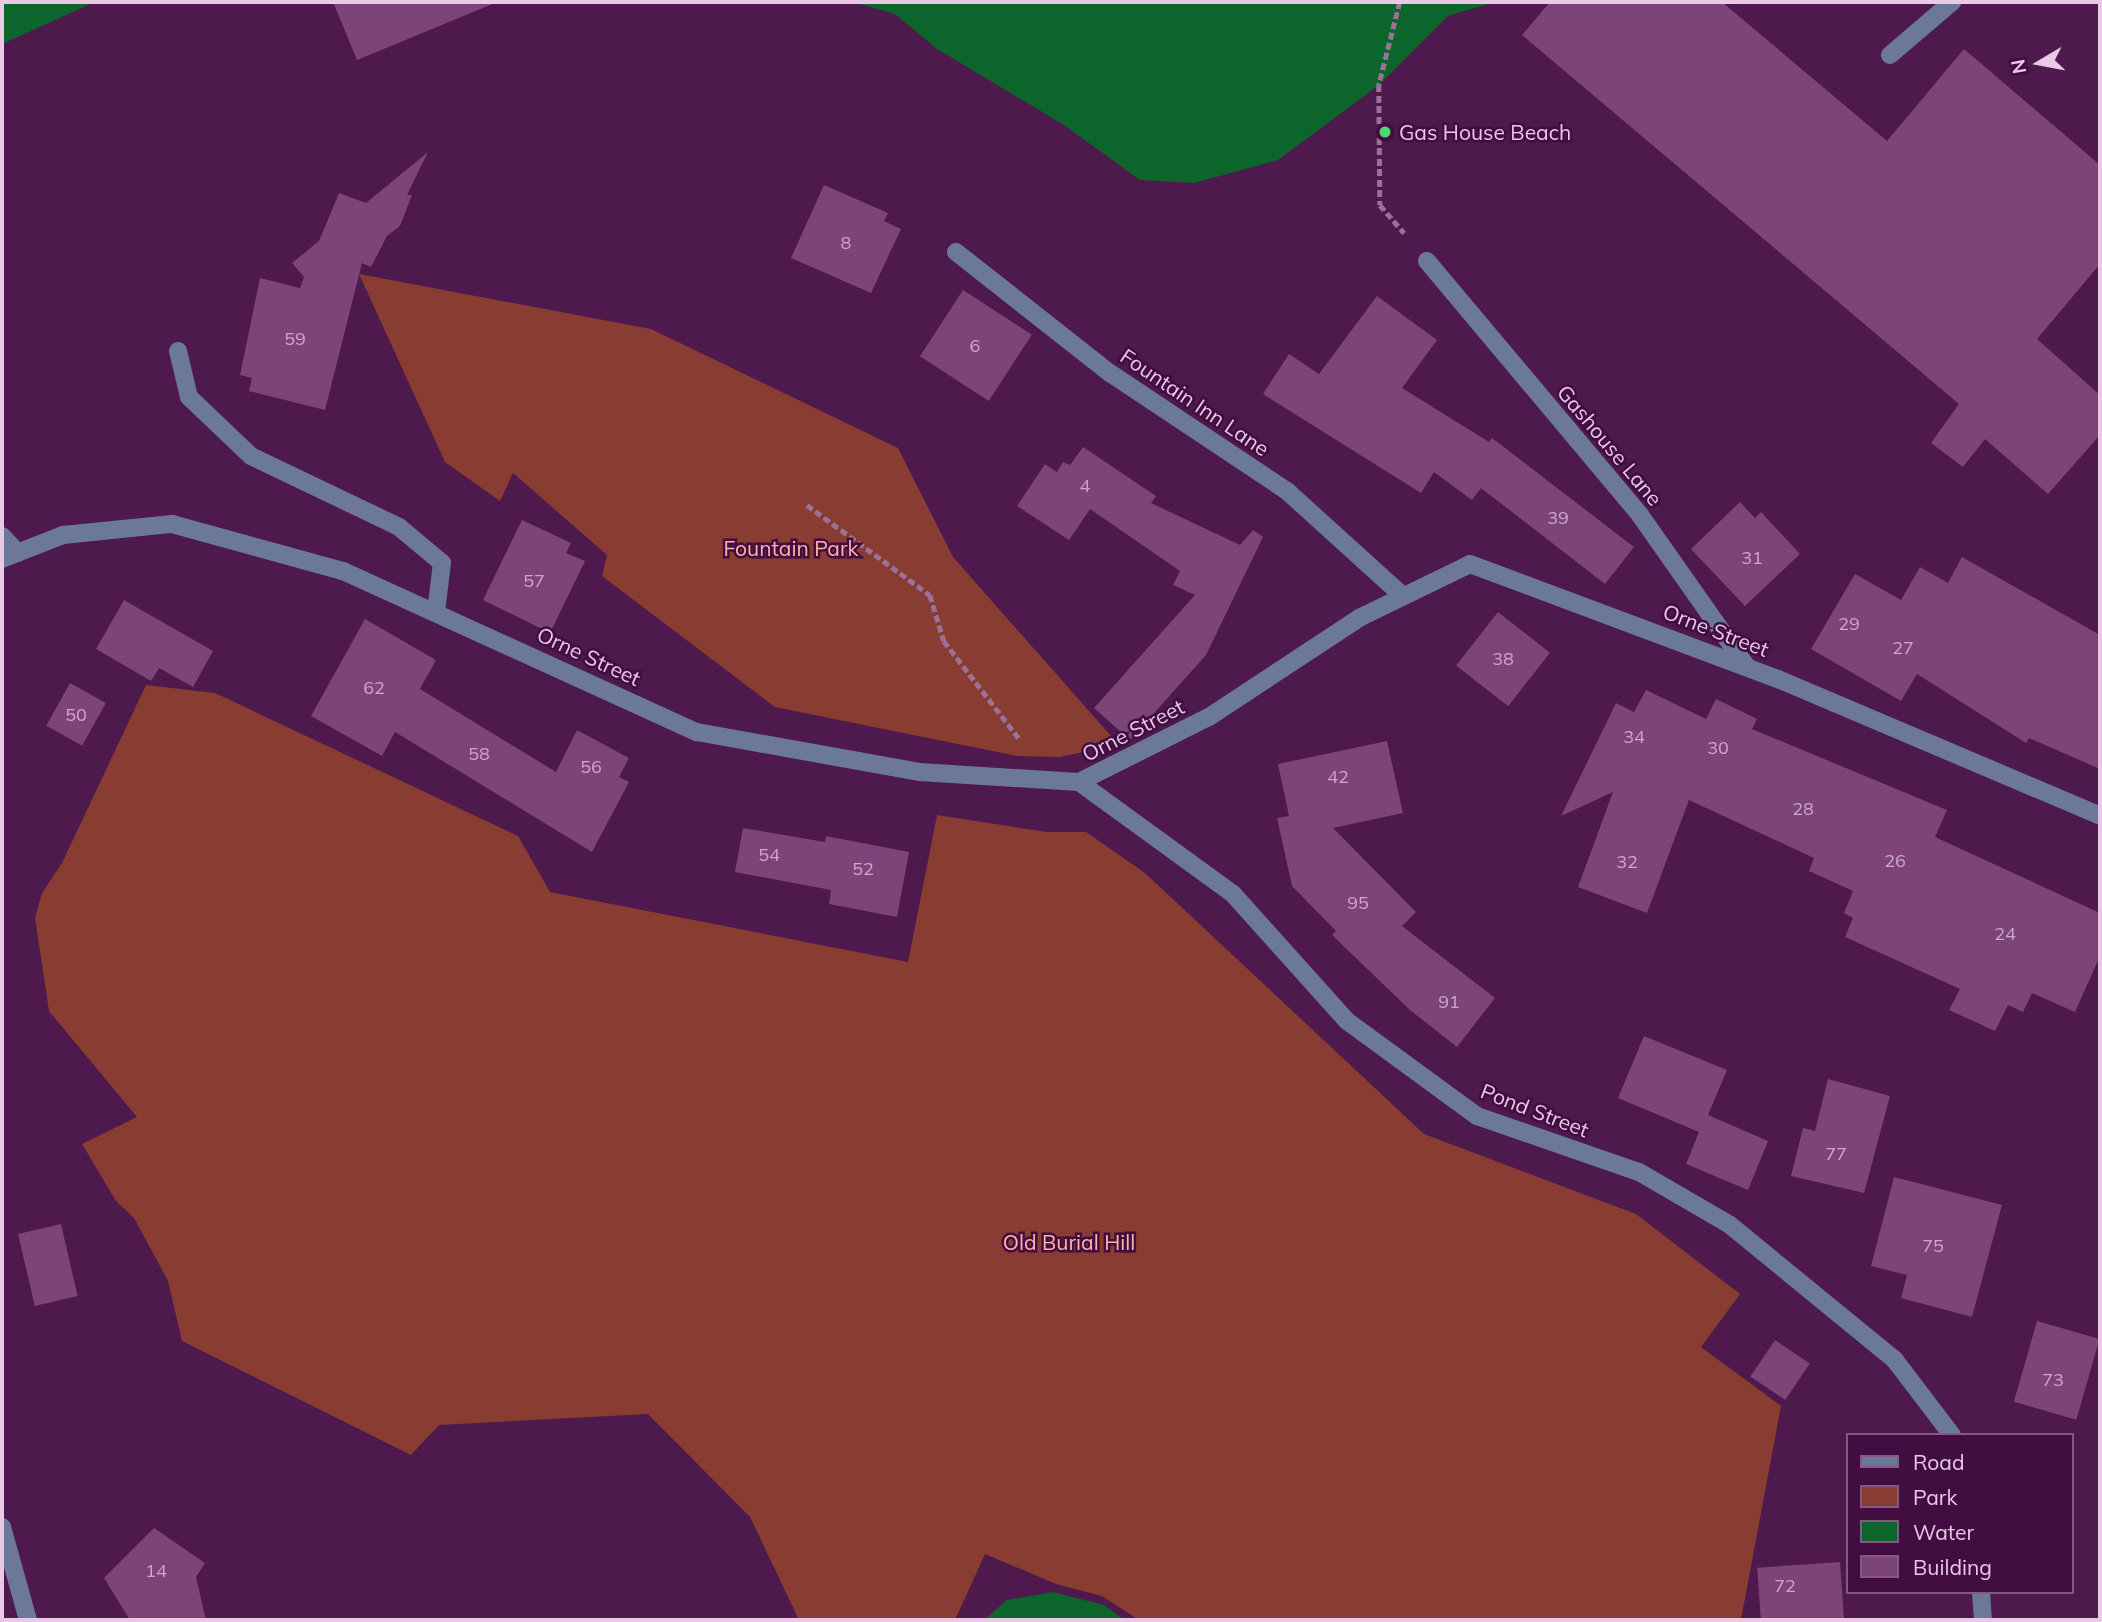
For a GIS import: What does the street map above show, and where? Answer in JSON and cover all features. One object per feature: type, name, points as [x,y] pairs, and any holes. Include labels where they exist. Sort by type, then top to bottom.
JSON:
[{"type":"street","points":[[1890,55],[1952,2]]},
{"type":"street","name":"Fountain Inn Lane","points":[[956,252],[1110,373],[1287,491],[1403,596]]},
{"type":"street","name":"Gashouse Lane","points":[[1427,261],[1640,515],[1746,666]]},
{"type":"street","points":[[178,351],[189,397],[251,456],[398,527],[442,563],[436,612]]},
{"type":"street","name":"Orne Street","points":[[10,556],[63,535],[172,524],[344,571],[697,732],[920,772],[1079,782],[1209,717],[1359,618],[1470,564],[1746,666],[2100,816]]},
{"type":"street","points":[[2,536],[10,556]]},
{"type":"street","name":"Pond Street","points":[[1079,782],[1233,894],[1347,1021],[1477,1116],[1639,1172],[1730,1226],[1894,1359],[1950,1433]]},
{"type":"street","points":[[2,1527],[28,1620]]},
{"type":"street","points":[[1981,1594],[1983,1620]]},
{"type":"path","points":[[1380,205],[1379,85],[1400,2]]},
{"type":"path","points":[[807,505],[930,595],[944,640],[1052,781]]},
{"type":"green space","name":"Fountain Park","points":[[359,274],[651,329],[898,448],[953,557],[1111,736],[1083,752],[1060,757],[1017,756],[775,707],[602,576],[607,555],[513,473],[500,501],[445,462]]},
{"type":"green space","name":"Old Burial Hill","points":[[146,685],[215,693],[518,836],[550,892],[908,962],[937,815],[1047,832],[1086,832],[1145,873],[1424,1134],[1636,1214],[1740,1294],[1701,1347],[1781,1406],[1741,1620],[1139,1620],[1102,1596],[1056,1584],[985,1554],[955,1620],[799,1620],[750,1517],[648,1414],[439,1425],[411,1455],[182,1341],[168,1281],[134,1218],[116,1201],[82,1144],[137,1117],[49,1011],[35,918],[42,893],[62,863]]},
{"type":"water","points":[[2,2],[95,2],[2,44]]},
{"type":"water","points":[[853,2],[1495,2],[1448,16],[1379,85],[1278,160],[1194,183],[1140,180],[1064,125],[937,49],[895,14]]},
{"type":"water","points":[[1053,1592],[1104,1605],[1125,1620],[984,1620],[1007,1600]]},
{"type":"building","points":[[333,2],[494,2],[495,3],[357,60]]},
{"type":"building","points":[[1550,2],[1722,2],[1887,141],[1964,49],[2100,165],[2100,264],[2037,339],[2100,395],[2100,435],[2048,494],[1985,439],[1963,467],[1931,443],[1959,404],[1522,35]]},
{"type":"building","points":[[428,152],[407,195],[412,195],[400,226],[387,236],[371,267],[362,263],[325,410],[249,391],[252,378],[240,375],[260,278],[300,288],[304,277],[292,263],[319,241],[339,193],[366,203]]},
{"type":"building","points":[[824,185],[888,213],[884,221],[901,229],[871,293],[791,258]]},
{"type":"building","points":[[963,290],[1032,335],[989,401],[920,356]]},
{"type":"building","points":[[1377,296],[1437,340],[1402,388],[1489,442],[1492,438],[1634,547],[1605,584],[1481,488],[1472,500],[1434,472],[1421,493],[1263,394],[1289,354],[1319,374]]},
{"type":"building","points":[[1083,447],[1156,496],[1151,503],[1240,545],[1253,530],[1263,537],[1206,655],[1130,740],[1094,708],[1195,595],[1173,585],[1180,571],[1090,509],[1069,540],[1017,506],[1045,464],[1057,472],[1063,462],[1070,465]]},
{"type":"building","points":[[1740,502],[1755,518],[1761,512],[1800,554],[1745,606],[1691,549]]},
{"type":"building","points":[[522,520],[571,543],[566,553],[585,561],[550,633],[483,600]]},
{"type":"building","points":[[1962,557],[2100,635],[2100,769],[2029,738],[2026,743],[1917,674],[1901,701],[1811,649],[1855,574],[1901,600],[1920,567],[1948,583]]},
{"type":"building","points":[[124,600],[213,651],[193,687],[159,668],[151,681],[96,649]]},
{"type":"building","points":[[1498,612],[1550,653],[1508,706],[1456,666]]},
{"type":"building","points":[[365,619],[436,660],[420,689],[556,772],[577,730],[629,758],[619,777],[629,782],[592,852],[395,732],[382,756],[311,716]]},
{"type":"building","points":[[70,683],[106,703],[82,746],[46,726]]},
{"type":"building","points":[[1646,690],[1706,719],[1716,699],[1757,719],[1752,729],[1947,810],[1935,837],[2100,913],[2100,956],[2075,1012],[2032,993],[2023,1012],[2008,1005],[1995,1031],[1949,1010],[1960,989],[1845,937],[1853,918],[1844,913],[1853,891],[1809,871],[1814,858],[1689,800],[1647,913],[1578,887],[1613,792],[1561,816],[1616,703],[1634,712]]},
{"type":"building","points":[[1387,741],[1403,813],[1333,828],[1416,912],[1402,926],[1495,998],[1457,1047],[1410,1010],[1332,935],[1336,931],[1292,886],[1277,818],[1289,816],[1278,764]]},
{"type":"building","points":[[743,828],[825,842],[826,836],[909,852],[897,917],[829,904],[831,890],[735,872]]},
{"type":"building","points":[[1644,1036],[1727,1070],[1708,1115],[1768,1141],[1748,1190],[1686,1164],[1699,1132],[1618,1098]]},
{"type":"building","points":[[1828,1079],[1890,1096],[1864,1193],[1791,1176],[1803,1128],[1815,1131]]},
{"type":"building","points":[[1894,1177],[2002,1205],[1972,1317],[1901,1298],[1907,1275],[1871,1266]]},
{"type":"building","points":[[61,1224],[78,1296],[35,1306],[18,1234]]},
{"type":"building","points":[[2037,1321],[2099,1339],[2076,1420],[2014,1402]]},
{"type":"building","points":[[1775,1340],[1810,1363],[1785,1400],[1750,1376]]},
{"type":"building","points":[[154,1528],[205,1563],[196,1577],[206,1620],[130,1620],[104,1578]]},
{"type":"building","points":[[1840,1562],[1844,1620],[1761,1620],[1757,1568]]},
{"type":"place","name":"Gas House Beach","points":[[1385,132]]}]
